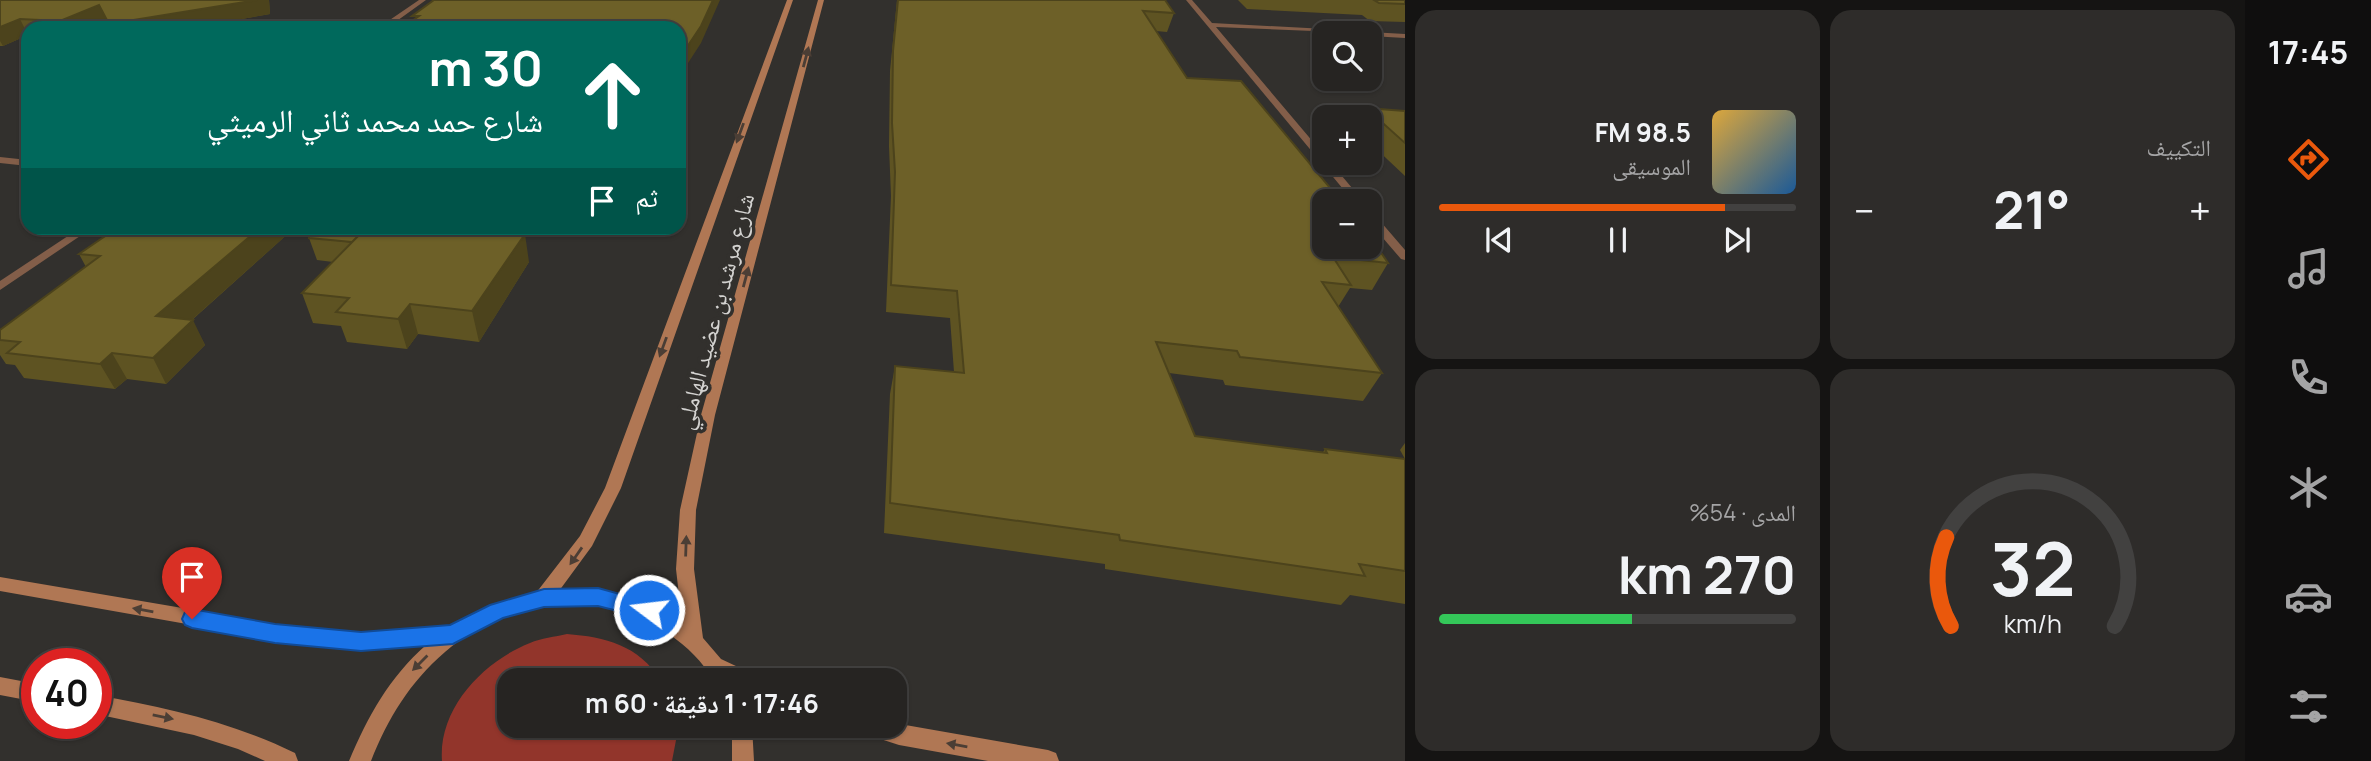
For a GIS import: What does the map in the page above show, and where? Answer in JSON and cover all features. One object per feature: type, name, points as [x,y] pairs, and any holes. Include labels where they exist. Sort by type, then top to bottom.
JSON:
[{"type":"street","points":[[392,21],[423,0]]},
{"type":"street","name":"شارع مرشد بن عضيد الهاملي","points":[[544,598],[586,541],[613,488],[789,0]]},
{"type":"street","name":"شارع مرشد بن عضيد الهاملي","points":[[693,638],[685,569],[688,510],[708,415],[821,0]]},
{"type":"street","points":[[1189,0],[1312,147]]},
{"type":"street","points":[[1210,25],[1312,30]]},
{"type":"street","points":[[1382,35],[1405,36]]},
{"type":"street","points":[[0,160],[21,162]]},
{"type":"street","points":[[1336,175],[1348,189]]},
{"type":"street","points":[[1382,230],[1405,257]]},
{"type":"street","points":[[0,286],[76,235]]},
{"type":"street","points":[[0,584],[317,639],[361,641],[453,635]]},
{"type":"street","points":[[360,761],[370,732],[392,694],[420,661],[453,635],[497,611],[544,598],[598,597],[649,610],[693,638],[716,668]]},
{"type":"street","points":[[0,685],[21,690]]},
{"type":"street","points":[[112,707],[203,725],[246,739],[287,761]]},
{"type":"street","points":[[907,736],[1048,761]]},
{"type":"street","points":[[742,738],[743,761]]},
{"type":"shaded area","points":[[567,634],[608,641],[632,651],[651,668],[497,668],[497,738],[676,738],[672,761],[442,761],[443,741],[448,723],[467,689],[496,662],[513,651],[543,639]]},
{"type":"building","points":[[0,0],[257,0],[128,21],[107,21],[99,5],[60,21],[20,19],[0,27]]},
{"type":"building","points":[[434,0],[713,0],[701,26],[686,48],[686,21],[412,21],[419,16],[412,16]]},
{"type":"building","points":[[898,0],[1165,0],[1174,13],[1143,11],[1187,78],[1241,81],[1312,166],[1312,175],[1319,175],[1331,189],[1312,189],[1312,259],[1334,259],[1351,285],[1322,282],[1382,373],[1240,357],[1237,351],[1156,342],[1195,436],[1327,453],[1325,449],[1405,459],[1405,571],[1359,564],[1365,576],[1120,540],[1119,535],[890,503],[895,366],[964,373],[957,291],[891,285],[895,172],[892,123],[893,51]]},
{"type":"building","points":[[1374,0],[1405,0],[1405,4],[1379,3]]},
{"type":"building","points":[[1382,109],[1405,111],[1405,143],[1382,122]]},
{"type":"building","points":[[107,235],[252,235],[156,316],[193,320],[153,358],[112,353],[100,364],[7,353],[20,342],[0,340],[0,330],[100,256],[79,254]]},
{"type":"building","points":[[309,235],[359,235],[352,242],[309,238]]},
{"type":"building","points":[[359,235],[524,235],[472,311],[410,304],[398,319],[336,312],[349,298],[302,293]]},
{"type":"building","points":[[1382,254],[1388,263],[1351,259],[1382,259]]},
{"type":"route","points":[[192,619],[275,634],[361,641],[453,635],[497,611],[544,598],[598,597],[649,610]]}]
